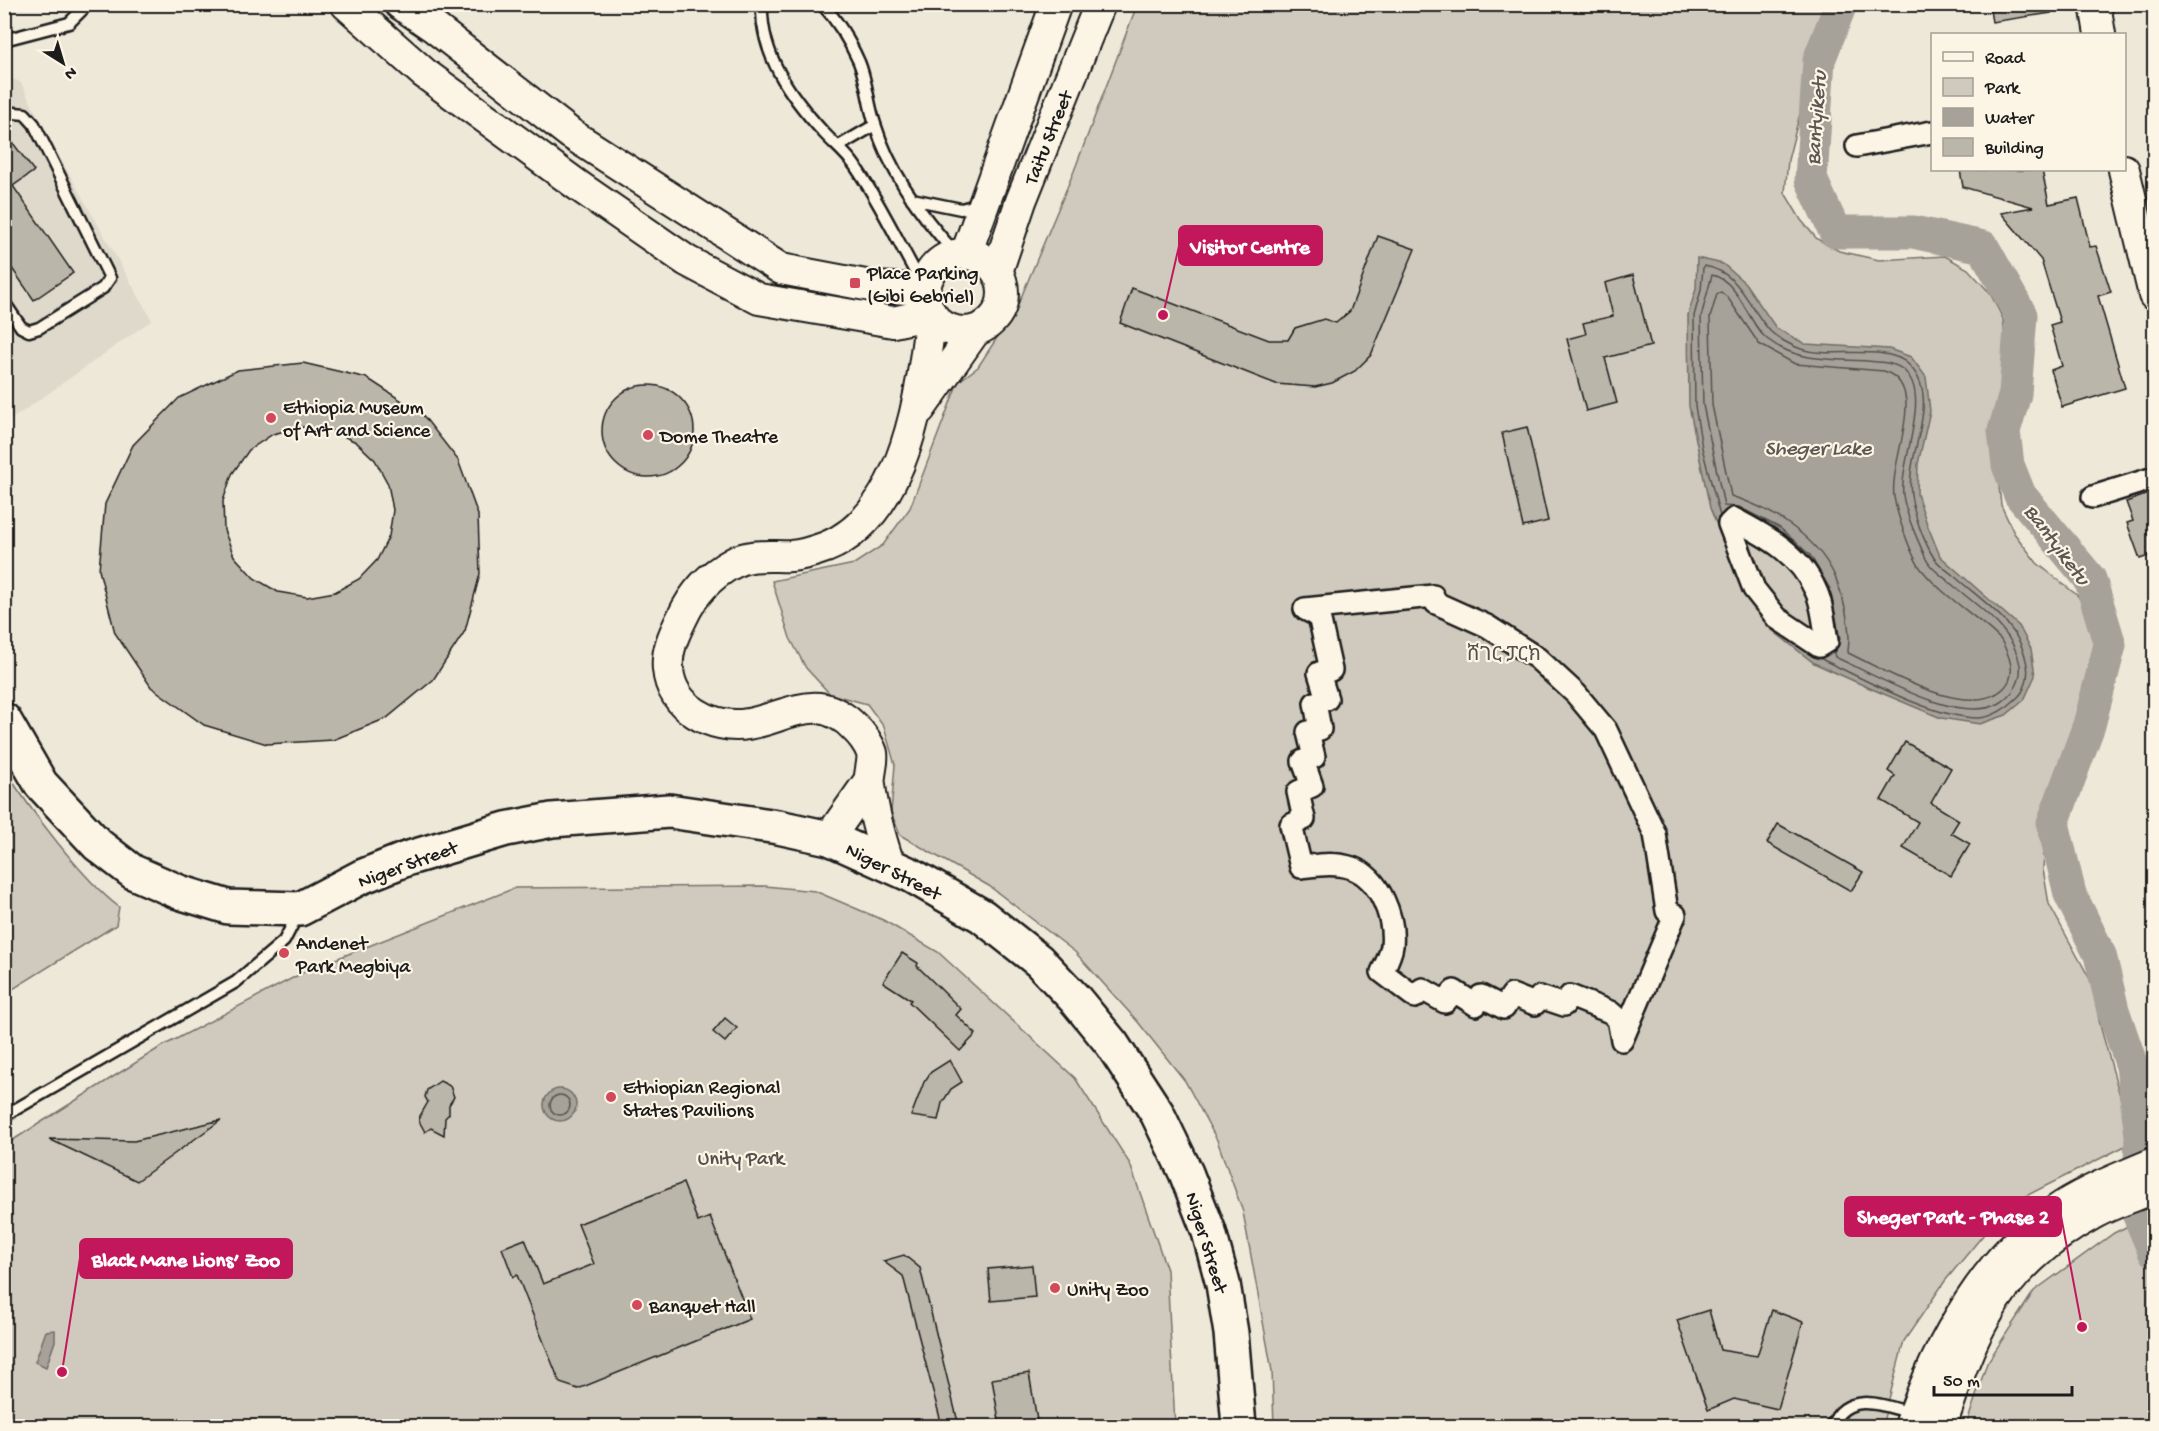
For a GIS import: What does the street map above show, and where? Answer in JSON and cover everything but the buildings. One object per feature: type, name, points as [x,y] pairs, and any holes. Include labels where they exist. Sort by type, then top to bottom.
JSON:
[{"type":"main road","points":[[346,4],[424,73],[579,188],[687,261],[759,299],[893,322],[928,302]]},
{"type":"main road","points":[[400,4],[435,28],[571,134],[781,269],[876,287],[928,302],[950,330],[975,331],[987,326],[996,316],[1002,305],[1004,292],[997,272],[980,258],[962,255],[935,267],[928,302],[915,416]]},
{"type":"main road","name":"Taitu Street","points":[[962,255],[1056,4]]},
{"type":"main road","name":"Taitu Street","points":[[997,272],[1021,201],[1100,4]]},
{"type":"main road","points":[[2095,4],[2100,33]]},
{"type":"main road","points":[[2124,171],[2146,225],[2154,295]]},
{"type":"main road","points":[[889,864],[875,820],[869,781],[872,754],[858,731],[838,714],[818,708],[748,724],[726,726],[709,720],[689,709],[675,691],[668,672],[670,643],[691,599],[719,572],[736,561],[772,555],[792,556],[828,546],[849,535],[866,520],[881,502],[915,416],[975,331]]},
{"type":"main road","name":"Niger Street","points":[[4,720],[41,784],[98,845],[133,872],[178,892],[228,908],[300,909],[361,877],[406,859],[506,829],[552,820],[669,811],[829,838],[889,864],[982,916],[1039,961],[1075,999],[1113,1044],[1157,1113],[1186,1173],[1209,1232],[1223,1284],[1231,1333],[1239,1426]]},
{"type":"main road","points":[[829,838],[869,781]]},
{"type":"main road","points":[[1941,1426],[1968,1352],[1986,1314],[2006,1287],[2036,1255],[2091,1215],[2112,1193],[2154,1163]]},
{"type":"main road","points":[[1912,1420],[1963,1310],[1989,1275],[2020,1240],[2063,1206],[2112,1193],[2154,1188]]},
{"type":"street","points":[[1857,146],[1931,132]]},
{"type":"street","points":[[2092,497],[2154,478]]},
{"type":"street","points":[[1734,519],[1774,540],[1798,563],[1817,592],[1827,641],[1820,646],[1777,618],[1754,589],[1729,524],[1734,519]]},
{"type":"street","points":[[1433,596],[1436,603],[1487,626],[1537,658],[1576,694],[1606,730],[1655,834],[1667,911],[1675,915],[1622,1040],[1618,1019],[1610,1012],[1570,996],[1564,1005],[1539,997],[1535,1004],[1512,995],[1504,1008],[1481,996],[1476,1005],[1454,991],[1445,1002],[1422,988],[1415,997],[1382,972],[1392,948],[1393,929],[1385,902],[1375,886],[1353,868],[1329,864],[1301,867],[1291,825],[1304,819],[1298,792],[1312,786],[1303,761],[1314,757],[1308,732],[1320,729],[1315,703],[1327,699],[1319,673],[1331,670],[1319,616],[1305,609],[1433,596]]},
{"type":"lane","points":[[4,40],[69,23],[88,4]]},
{"type":"lane","points":[[762,4],[762,21],[773,63],[797,102],[839,146],[874,196],[928,302]]},
{"type":"lane","points":[[822,4],[833,16],[860,63],[875,125],[912,199],[936,233],[962,255]]},
{"type":"lane","points":[[4,112],[25,114],[34,124],[110,278],[103,288],[39,328],[29,331],[21,327],[4,302]]},
{"type":"lane","points":[[839,146],[875,125]]},
{"type":"lane","points":[[912,199],[961,209],[983,204]]},
{"type":"lane","points":[[4,1116],[236,982],[284,941],[300,909]]},
{"type":"lane","points":[[1832,1426],[1835,1419],[1851,1405],[1870,1401],[1912,1420]]},
{"type":"shaded area","points":[[4,74],[21,83],[50,140],[152,320],[5,424]]},
{"type":"green space","name":"ሸገር ፓርክ","points":[[1137,5],[1828,5],[1788,160],[1785,193],[1801,220],[1817,239],[1839,251],[1879,260],[1945,256],[1968,269],[1990,293],[2003,319],[2005,345],[1995,449],[2001,505],[2014,533],[2037,563],[2078,596],[2092,619],[2101,650],[2099,689],[2058,779],[2045,842],[2043,869],[2049,904],[2092,983],[2100,1025],[2133,1142],[2014,1202],[1989,1228],[1945,1281],[1904,1341],[1882,1426],[1274,1426],[1272,1371],[1243,1212],[1217,1140],[1185,1081],[1138,1022],[1075,952],[989,886],[900,835],[891,812],[895,765],[884,727],[867,704],[830,694],[806,668],[790,638],[772,581],[854,564],[883,545],[910,508],[958,382],[978,367],[1017,307],[1074,171]]},
{"type":"green space","points":[[4,768],[57,842],[89,879],[119,907],[116,925],[5,994]]},
{"type":"green space","name":"Unity Park","points":[[765,886],[815,891],[883,920],[938,952],[1075,1078],[1130,1164],[1167,1270],[1175,1426],[5,1426],[5,1145],[159,1048],[308,970],[515,888]]},
{"type":"green space","points":[[2154,1213],[2154,1426],[1966,1426],[1987,1363],[2034,1291],[2114,1233]]},
{"type":"water","name":"Sheger Lake","points":[[1697,258],[1723,264],[1745,283],[1776,328],[1805,344],[1889,349],[1911,357],[1926,377],[1930,411],[1918,464],[1917,494],[1927,524],[1940,556],[2019,626],[2031,649],[2035,676],[2024,700],[2006,715],[1980,724],[1941,718],[1865,686],[1814,663],[1772,630],[1755,607],[1739,580],[1710,508],[1689,406],[1688,315],[1696,289]],"holes":[[[1734,520],[1817,592],[1827,640],[1754,589]]]},
{"type":"water","points":[[560,1089],[571,1094],[576,1105],[571,1116],[560,1121],[549,1116],[544,1105],[549,1094]]},
{"type":"water","points":[[145,1237],[148,1257],[123,1268],[113,1278],[106,1261],[126,1243]]},
{"type":"water","points":[[55,1330],[55,1341],[46,1367],[35,1362],[46,1331]]},
{"type":"waterway","name":"Bantyiketu","points":[[1841,4],[1819,60],[1811,179],[1835,232],[1913,232],[1983,247],[2021,315],[2015,394],[2004,431],[2008,465],[2020,495],[2090,579],[2110,645],[2089,725],[2053,823],[2070,894],[2100,955],[2113,1010],[2132,1066],[2141,1135],[2138,1213],[2154,1251]]},
{"type":"place","name":"Place Parking (Gibi Gebriel)","points":[[855,283]]},
{"type":"place","name":"Visitor Centre","points":[[1163,315]]},
{"type":"place","name":"Ethiopia Museum of Art and Science","points":[[271,418]]},
{"type":"place","name":"Dome Theatre","points":[[648,435]]},
{"type":"place","name":"Andenet Park Megbiya","points":[[284,953]]},
{"type":"place","name":"Ethiopian Regional States Pavilions","points":[[611,1097]]},
{"type":"place","name":"Unity Zoo","points":[[1055,1288]]},
{"type":"place","name":"Banquet Hall","points":[[637,1305]]},
{"type":"place","name":"Sheger Park - Phase 2","points":[[2082,1327]]},
{"type":"place","name":"Black Mane Lions’ Zoo","points":[[62,1372]]}]
